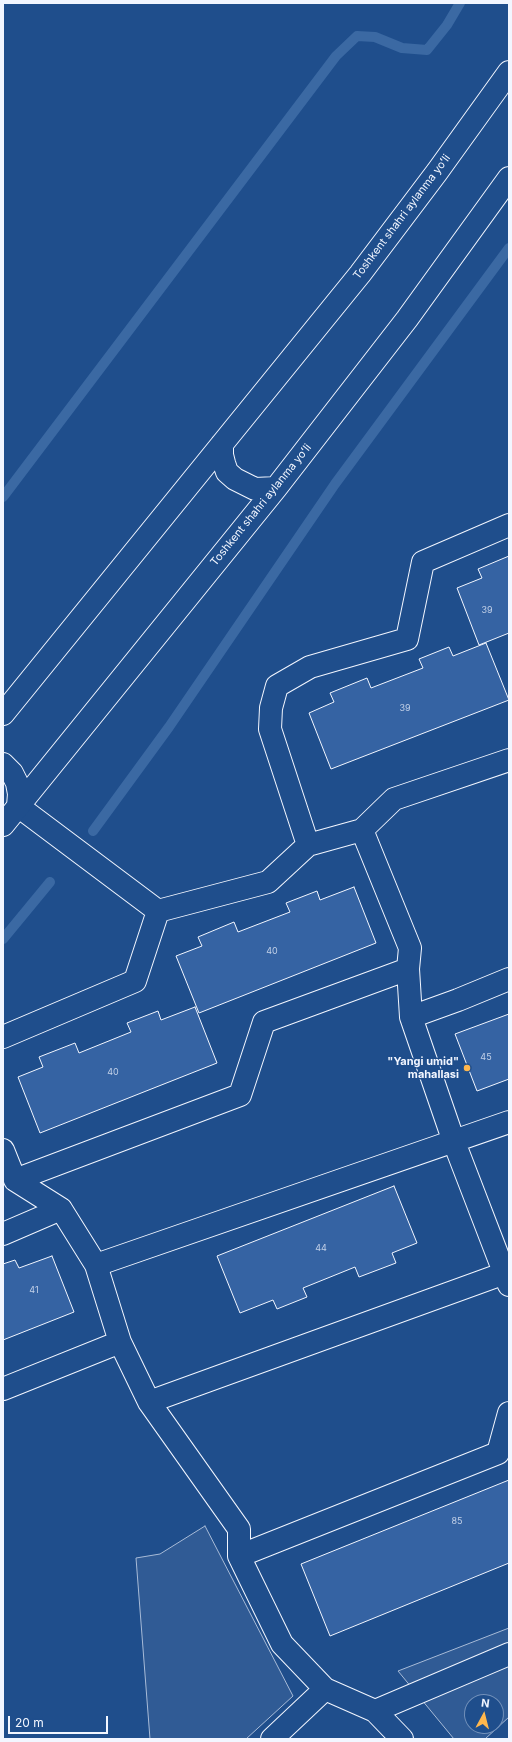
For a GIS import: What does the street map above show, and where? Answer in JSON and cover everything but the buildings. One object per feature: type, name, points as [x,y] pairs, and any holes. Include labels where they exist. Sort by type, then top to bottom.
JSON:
[{"type":"main road","name":"Toshkent shahri aylanma yoʻli","points":[[3,714],[364,267],[437,172],[509,72]]},
{"type":"main road","name":"Toshkent shahri aylanma yoʻli","points":[[3,825],[276,488],[407,319],[509,178]]},
{"type":"main road","points":[[222,444],[224,463],[228,472],[235,479],[255,489],[276,488]]},
{"type":"main road","points":[[308,845],[270,729],[271,708],[277,686],[310,666],[407,639],[422,562],[509,525]]},
{"type":"main road","points":[[158,911],[268,882],[308,845],[362,830],[394,799],[509,760]]},
{"type":"main road","points":[[3,764],[12,772],[17,783],[19,794],[18,806],[158,911]]},
{"type":"main road","points":[[149,1402],[507,1279],[454,1142],[411,1017],[408,970],[410,948],[362,830]]},
{"type":"main road","points":[[3,1037],[134,981],[158,911]]},
{"type":"main road","points":[[15,1180],[240,1095],[264,1022],[408,970]]},
{"type":"main road","points":[[411,1017],[509,979]]},
{"type":"main road","points":[[96,1264],[509,1122]]},
{"type":"main road","points":[[3,1150],[15,1180],[61,1209],[96,1264],[120,1342],[149,1402],[239,1529],[239,1556],[282,1644],[325,1689],[375,1711],[402,1739]]},
{"type":"main road","points":[[3,1234],[61,1209]]},
{"type":"main road","points":[[3,1389],[120,1342]]},
{"type":"main road","points":[[239,1556],[498,1453],[509,1413]]},
{"type":"main road","points":[[375,1711],[509,1654]]},
{"type":"main road","points":[[272,1739],[325,1689]]},
{"type":"shaded area","points":[[205,1526],[293,1696],[246,1739],[150,1739],[136,1558],[160,1554]]},
{"type":"shaded area","points":[[509,1628],[509,1717],[504,1722],[504,1694],[464,1694],[464,1734],[490,1734],[485,1739],[454,1739],[398,1671]]},
{"type":"waterway","points":[[3,497],[336,56],[357,36],[375,37],[402,48],[427,50],[447,25],[460,3]]},
{"type":"waterway","points":[[93,831],[169,727],[335,484],[509,248]]},
{"type":"waterway","points":[[3,939],[50,882]]},
{"type":"place","name":"\"Yangi umid\" mahallasi","points":[[467,1068]]}]
